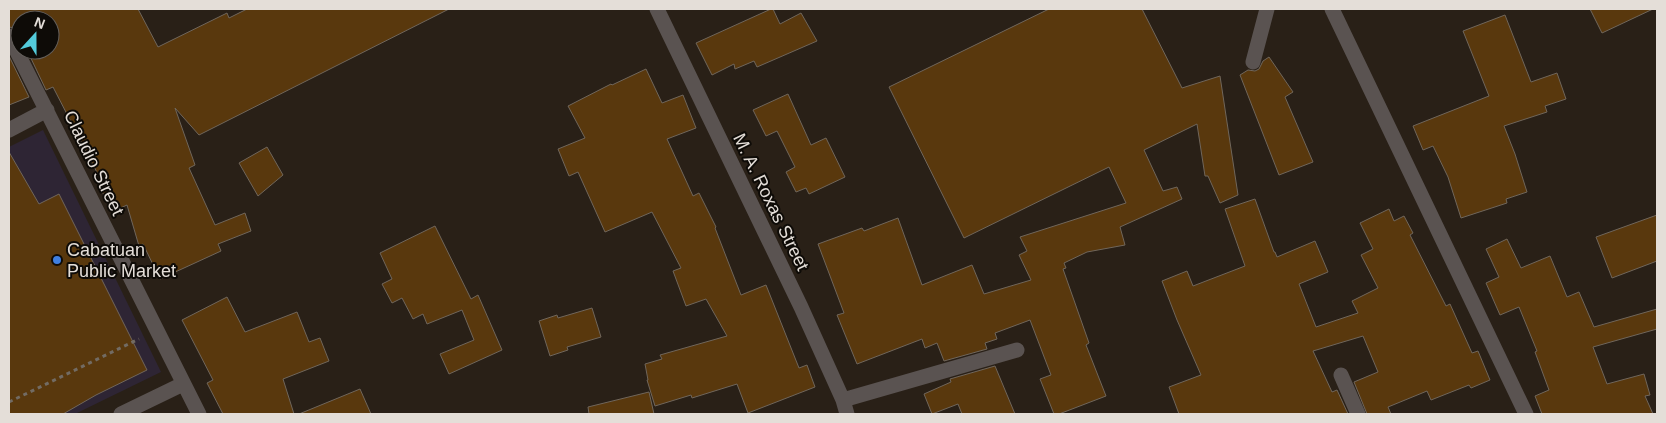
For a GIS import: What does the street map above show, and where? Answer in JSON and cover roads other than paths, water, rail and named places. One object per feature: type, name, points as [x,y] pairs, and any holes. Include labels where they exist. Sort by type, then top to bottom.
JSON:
[{"type":"street","name":"M. A. Roxas Street","points":[[657,9],[801,307],[845,407]]},
{"type":"street","points":[[1253,62],[1266,9]]},
{"type":"street","points":[[1332,9],[1526,414]]},
{"type":"street","name":"Claudio Street","points":[[9,36],[199,414]]},
{"type":"street","points":[[9,130],[47,110]]},
{"type":"street","points":[[845,407],[1017,350]]},
{"type":"street","points":[[1341,375],[1358,414]]},
{"type":"street","points":[[121,414],[183,384]]},
{"type":"place","name":"Cabatuan Public Market","points":[[57,260]]}]
